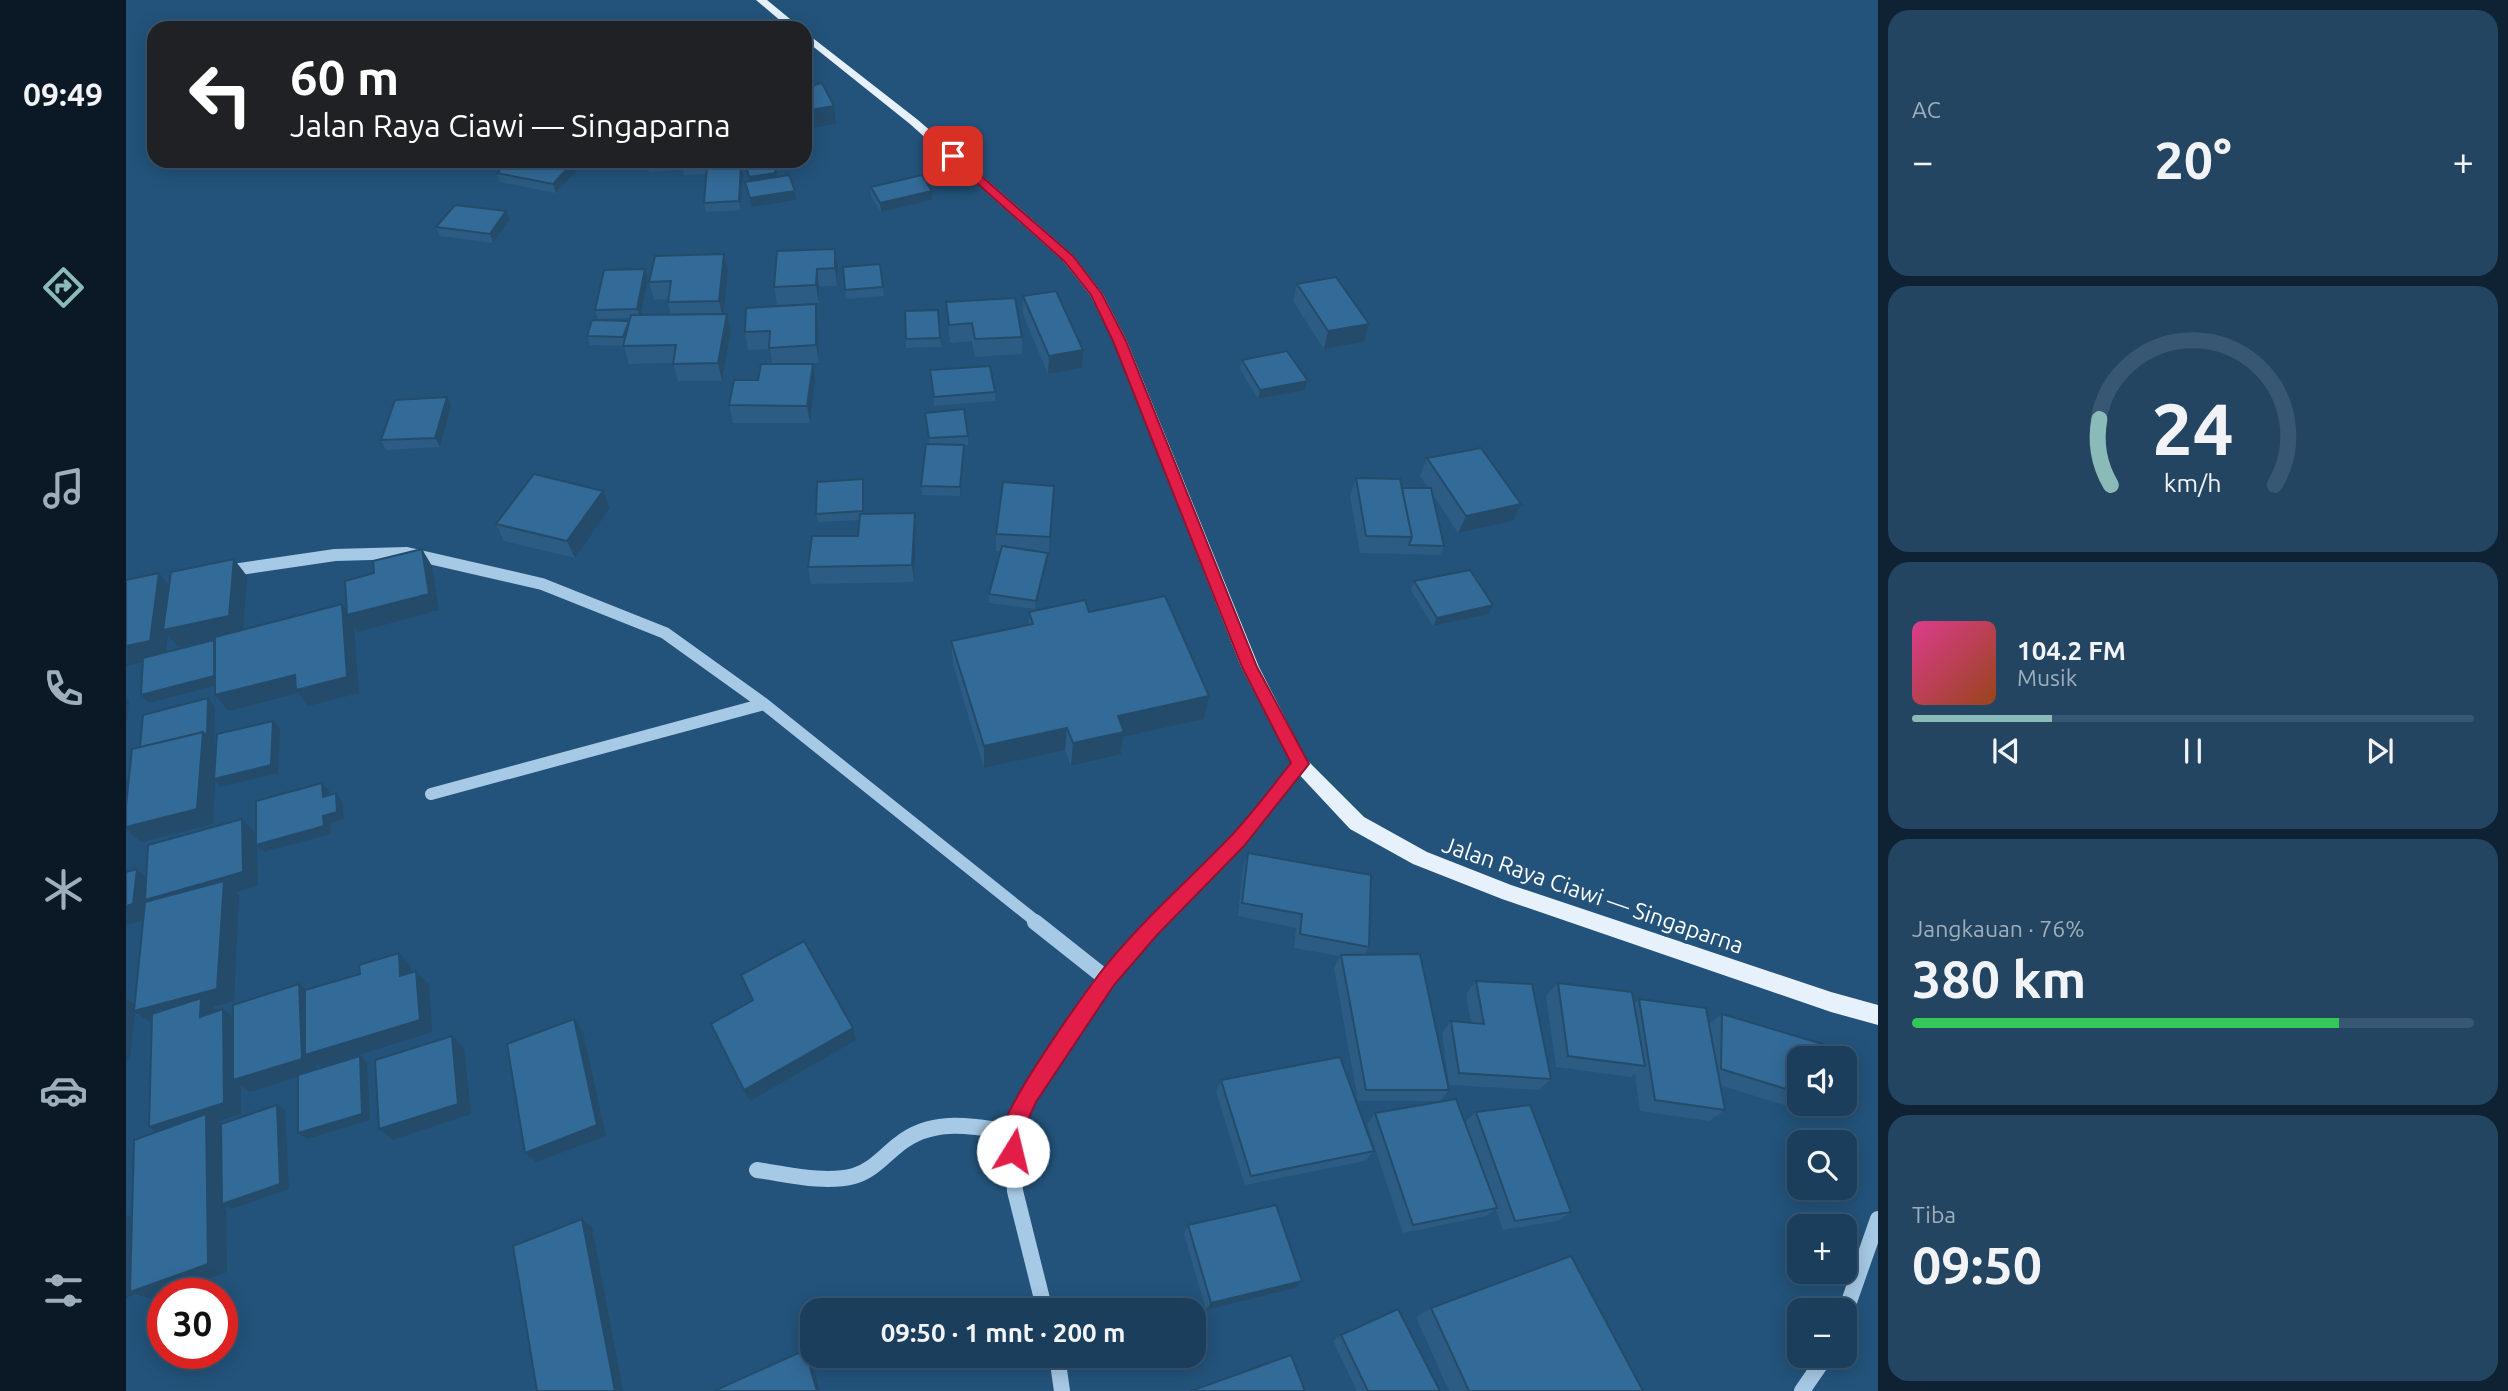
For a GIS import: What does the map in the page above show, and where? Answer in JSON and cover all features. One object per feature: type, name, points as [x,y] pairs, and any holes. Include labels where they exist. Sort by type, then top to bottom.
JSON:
[{"type":"main road","points":[[761,0],[787,21]]},
{"type":"main road","name":"Jalan Raya Ciawi — Singaparna","points":[[812,41],[914,122],[1068,258],[1096,294],[1120,341],[1250,667],[1300,764],[1357,823],[1420,858],[1509,894],[1831,1002],[1878,1015]]},
{"type":"street","points":[[206,575],[335,555],[407,553],[542,584],[665,633],[764,704],[1107,979]]},
{"type":"street","points":[[431,794],[764,704]]},
{"type":"street","points":[[1042,1298],[1015,1191],[1012,1132],[1029,1096],[1107,979],[1151,929],[1238,841],[1300,764]]},
{"type":"street","points":[[757,1171],[815,1177],[854,1176],[878,1164],[907,1138],[945,1124],[1012,1132]]},
{"type":"street","points":[[1850,1298],[1878,1219]]},
{"type":"street","points":[[1059,1368],[1062,1391]]},
{"type":"street","points":[[1802,1391],[1818,1368]]},
{"type":"building","points":[[822,83],[834,106],[812,110],[812,85]]},
{"type":"building","points":[[502,168],[568,168],[553,184],[497,173]]},
{"type":"building","points":[[707,168],[741,168],[739,201],[704,203]]},
{"type":"building","points":[[747,168],[775,168],[776,173],[749,177]]},
{"type":"building","points":[[789,175],[795,191],[750,198],[745,182]]},
{"type":"building","points":[[922,175],[932,191],[880,203],[871,187]]},
{"type":"building","points":[[455,205],[506,211],[490,234],[436,227]]},
{"type":"building","points":[[835,249],[835,268],[817,269],[816,285],[774,287],[777,251]]},
{"type":"building","points":[[724,254],[719,301],[668,302],[671,281],[649,282],[655,256]]},
{"type":"building","points":[[880,264],[883,287],[845,290],[843,267]]},
{"type":"building","points":[[645,269],[637,309],[595,310],[604,270]]},
{"type":"building","points":[[1336,277],[1369,324],[1328,331],[1297,284]]},
{"type":"building","points":[[1056,291],[1083,350],[1049,356],[1023,296]]},
{"type":"building","points":[[1015,298],[1022,337],[975,339],[972,323],[949,325],[946,302]]},
{"type":"building","points":[[816,304],[816,345],[769,348],[770,331],[745,332],[746,308]]},
{"type":"building","points":[[938,310],[940,338],[906,339],[905,311]]},
{"type":"building","points":[[727,314],[718,363],[673,364],[676,345],[623,346],[631,315]]},
{"type":"building","points":[[592,320],[629,321],[623,337],[587,336]]},
{"type":"building","points":[[1287,351],[1308,381],[1260,390],[1242,360]]},
{"type":"building","points":[[761,364],[813,364],[807,406],[729,405],[734,380],[758,380]]},
{"type":"building","points":[[990,366],[995,392],[934,397],[930,370]]},
{"type":"building","points":[[447,397],[435,438],[381,440],[395,400]]},
{"type":"building","points":[[964,409],[968,436],[929,438],[925,413]]},
{"type":"building","points":[[926,444],[964,445],[960,487],[921,486]]},
{"type":"building","points":[[1481,448],[1521,504],[1466,516],[1427,458]]},
{"type":"building","points":[[534,474],[603,491],[567,541],[496,524]]},
{"type":"building","points":[[1356,478],[1400,479],[1412,537],[1366,536]]},
{"type":"building","points":[[863,479],[863,511],[816,514],[817,482]]},
{"type":"building","points":[[1003,482],[1054,486],[1050,537],[996,534]]},
{"type":"building","points":[[1402,488],[1431,488],[1444,546],[1409,545],[1412,537]]},
{"type":"building","points":[[915,513],[912,565],[808,567],[812,536],[858,536],[860,514]]},
{"type":"building","points":[[1002,546],[1048,553],[1036,601],[989,594]]},
{"type":"building","points":[[422,549],[429,594],[347,615],[345,581],[374,573],[373,561]]},
{"type":"building","points":[[234,559],[229,616],[163,630],[171,572]]},
{"type":"building","points":[[1470,570],[1493,605],[1437,618],[1414,581]]},
{"type":"building","points":[[159,573],[150,641],[126,646],[126,580]]},
{"type":"building","points":[[1165,596],[1209,696],[1118,716],[1124,732],[1073,743],[1067,728],[984,746],[951,641],[1033,624],[1029,612],[1085,600],[1089,612]]},
{"type":"building","points":[[342,604],[347,677],[296,690],[295,675],[215,695],[215,637]]},
{"type":"building","points":[[214,640],[214,676],[141,695],[143,658]]},
{"type":"building","points":[[208,698],[207,736],[203,732],[140,747],[143,715]]},
{"type":"building","points":[[273,721],[271,765],[214,779],[217,734]]},
{"type":"building","points":[[203,732],[197,809],[126,827],[132,749]]},
{"type":"building","points":[[322,783],[323,797],[336,793],[337,812],[323,816],[324,826],[256,845],[256,801]]},
{"type":"building","points":[[242,819],[243,872],[145,900],[148,845]]},
{"type":"building","points":[[1248,853],[1371,875],[1369,947],[1300,934],[1302,914],[1242,903]]},
{"type":"building","points":[[137,869],[133,904],[126,906],[126,872]]},
{"type":"building","points":[[224,881],[217,989],[134,1011],[145,902]]},
{"type":"building","points":[[804,941],[853,1028],[744,1090],[711,1024],[753,1000],[741,975]]},
{"type":"building","points":[[399,953],[400,976],[416,971],[420,1020],[305,1055],[305,990],[360,974],[359,965]]},
{"type":"building","points":[[1420,954],[1449,1090],[1366,1090],[1341,955]]},
{"type":"building","points":[[1476,981],[1532,984],[1551,1079],[1459,1073],[1451,1021],[1484,1024]]},
{"type":"building","points":[[1558,983],[1632,992],[1645,1066],[1568,1056]]},
{"type":"building","points":[[299,984],[302,1059],[233,1080],[233,1005]]},
{"type":"building","points":[[201,998],[200,1017],[223,1009],[224,1103],[149,1127],[152,1014]]},
{"type":"building","points":[[1639,999],[1706,1008],[1725,1110],[1655,1100]]},
{"type":"building","points":[[1722,1014],[1826,1045],[1787,1046],[1787,1089],[1721,1069]]},
{"type":"building","points":[[574,1019],[597,1125],[525,1153],[507,1044]]},
{"type":"building","points":[[452,1036],[458,1104],[379,1129],[375,1060]]},
{"type":"building","points":[[360,1056],[362,1114],[298,1133],[298,1075]]},
{"type":"building","points":[[1340,1057],[1374,1151],[1251,1176],[1221,1080]]},
{"type":"building","points":[[1456,1099],[1497,1208],[1413,1225],[1375,1113]]},
{"type":"building","points":[[277,1105],[280,1184],[222,1204],[221,1124]]},
{"type":"building","points":[[1530,1105],[1571,1212],[1515,1221],[1476,1112]]},
{"type":"building","points":[[206,1114],[208,1264],[169,1278],[147,1278],[147,1286],[130,1292],[134,1140]]},
{"type":"building","points":[[1276,1205],[1302,1281],[1211,1303],[1188,1225]]},
{"type":"building","points":[[582,1219],[615,1391],[537,1391],[513,1246]]},
{"type":"building","points":[[1571,1256],[1643,1391],[1469,1391],[1431,1308]]},
{"type":"building","points":[[1398,1309],[1440,1391],[1368,1391],[1341,1335]]},
{"type":"building","points":[[800,1352],[800,1368],[810,1368],[817,1391],[714,1391]]},
{"type":"building","points":[[1291,1355],[1305,1391],[1191,1391]]},
{"type":"route","points":[[953,156],[1068,258],[1096,294],[1120,341],[1250,667],[1300,764],[1238,841],[1151,929],[1107,979],[1029,1096],[1012,1132],[1013,1151]]}]
